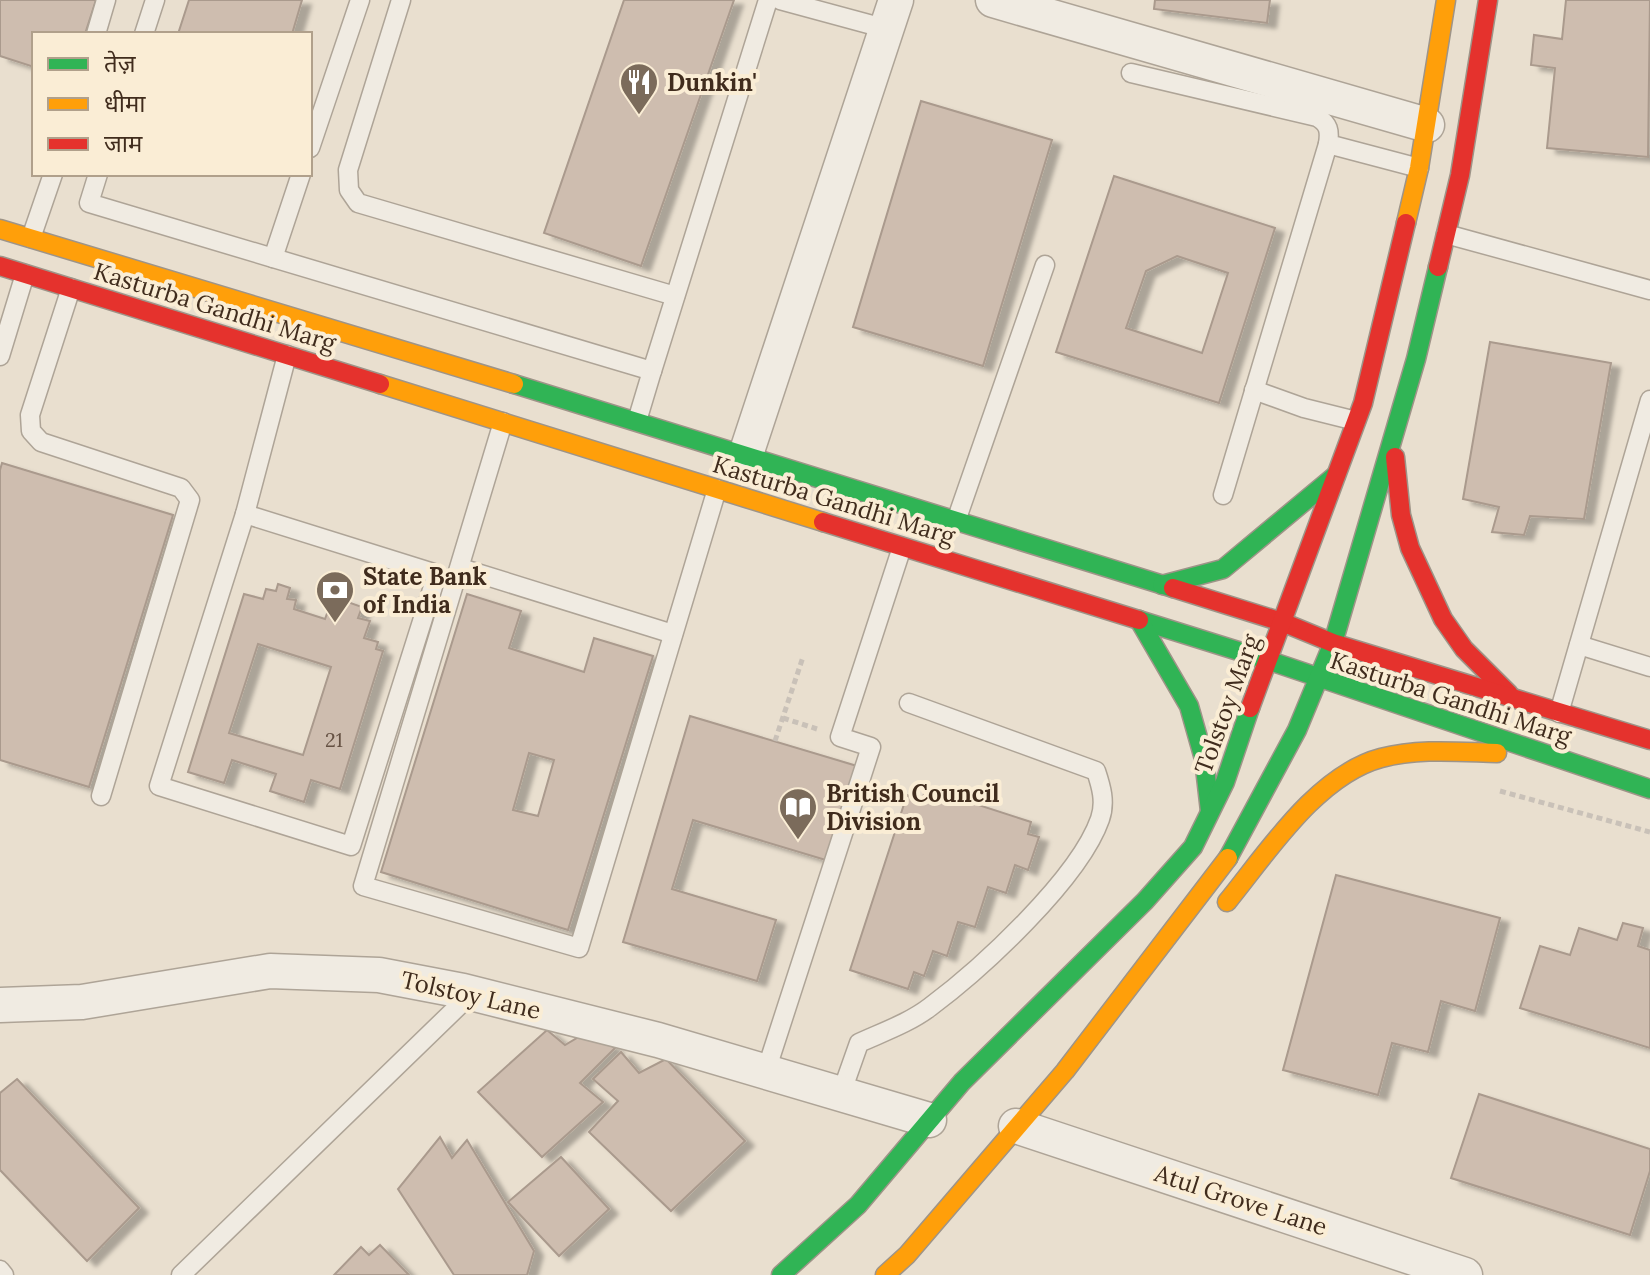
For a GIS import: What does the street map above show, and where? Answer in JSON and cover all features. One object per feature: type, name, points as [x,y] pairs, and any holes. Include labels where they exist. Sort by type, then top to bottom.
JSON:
[{"type":"main road","name":"Tolstoy Marg","points":[[781,1275],[858,1205],[962,1082],[1145,901],[1193,847],[1225,782],[1363,403],[1419,168],[1446,0]]},
{"type":"main road","points":[[885,1275],[907,1255],[1065,1071],[1222,869],[1297,730],[1333,643],[1416,359],[1460,175],[1488,0]]},
{"type":"main road","name":"Kasturba Gandhi Marg","points":[[0,229],[746,454],[1282,622],[1333,643],[1650,740]]},
{"type":"main road","name":"Kasturba Gandhi Marg","points":[[0,266],[1267,660],[1650,789]]},
{"type":"main road","points":[[1393,439],[1401,515],[1410,548],[1426,584],[1443,619],[1464,649],[1513,699]]},
{"type":"main road","points":[[1162,585],[1223,569],[1337,474]]},
{"type":"main road","points":[[1139,620],[1189,706],[1201,745],[1210,813]]},
{"type":"main road","points":[[1220,910],[1320,792],[1365,763],[1416,752],[1538,753]]},
{"type":"main road","points":[[1065,1071],[1139,1005]]},
{"type":"street","points":[[993,0],[1427,125]]},
{"type":"street","points":[[746,454],[892,14]]},
{"type":"street","name":"Tolstoy Lane","points":[[0,1005],[82,1002],[270,971],[379,975],[472,993],[658,1040],[929,1120]]},
{"type":"street","name":"Atul Grove Lane","points":[[1016,1126],[1465,1275]]},
{"type":"lane","points":[[97,32],[106,0]]},
{"type":"lane","points":[[145,32],[155,0]]},
{"type":"lane","points":[[312,142],[360,0]]},
{"type":"lane","points":[[401,0],[348,170],[349,190],[358,203],[675,296]]},
{"type":"lane","points":[[637,422],[768,0]]},
{"type":"lane","points":[[780,0],[892,14]]},
{"type":"lane","points":[[1131,73],[1317,117],[1325,122],[1330,132],[1223,495]]},
{"type":"lane","points":[[1328,144],[1419,168]]},
{"type":"lane","points":[[31,238],[52,176]]},
{"type":"lane","points":[[97,176],[89,203],[652,371]]},
{"type":"lane","points":[[273,258],[300,176]]},
{"type":"lane","points":[[1446,234],[1650,290]]},
{"type":"lane","points":[[956,521],[1045,265]]},
{"type":"lane","points":[[0,356],[25,274]]},
{"type":"lane","points":[[71,288],[30,415],[31,431],[41,442],[181,488],[190,500],[101,796]]},
{"type":"lane","points":[[245,514],[437,574],[351,846],[159,786],[245,514],[287,355]]},
{"type":"lane","points":[[1254,390],[1304,408],[1356,421]]},
{"type":"lane","points":[[1559,713],[1650,400]]},
{"type":"lane","points":[[503,422],[363,886],[579,948],[717,489]]},
{"type":"lane","points":[[766,1071],[871,747],[840,737],[902,546]]},
{"type":"lane","points":[[461,568],[673,634]]},
{"type":"lane","points":[[1579,645],[1650,667]]},
{"type":"lane","points":[[841,1094],[859,1043],[929,1008],[1003,942],[1043,904],[1081,855],[1101,817],[1103,790],[1096,771],[909,703]]},
{"type":"lane","points":[[181,1275],[472,993]]},
{"type":"lane","points":[[0,1270],[4,1275]]},
{"type":"path","points":[[775,741],[803,657]]},
{"type":"path","points":[[783,718],[840,737]]},
{"type":"path","points":[[1494,789],[1650,832]]},
{"type":"building","points":[[0,0],[96,0],[86,32],[32,32],[32,66],[0,56]]},
{"type":"building","points":[[189,0],[302,0],[293,32],[179,32]]},
{"type":"building","name":"Dunkin'","points":[[624,0],[734,0],[641,266],[544,233]]},
{"type":"building","points":[[1155,0],[1270,0],[1267,23],[1154,9]]},
{"type":"building","points":[[1566,0],[1650,0],[1648,157],[1547,148],[1555,68],[1531,65],[1534,35],[1562,39]]},
{"type":"building","points":[[921,101],[1052,140],[983,366],[853,327]]},
{"type":"building","points":[[1114,176],[1275,228],[1219,403],[1056,352]],"holes":[[[1177,256],[1228,273],[1202,353],[1126,328],[1146,271]]]},
{"type":"building","points":[[1490,342],[1611,363],[1584,519],[1530,516],[1524,535],[1492,532],[1499,507],[1463,499]]},
{"type":"building","points":[[2,463],[173,515],[89,787],[0,760]]},
{"type":"building","points":[[278,584],[290,588],[287,599],[296,600],[294,609],[325,619],[329,608],[342,612],[345,601],[362,607],[358,618],[370,621],[364,638],[378,642],[376,649],[383,651],[340,789],[311,780],[304,802],[270,791],[276,774],[232,760],[224,783],[188,772],[244,594],[263,599],[266,589],[276,591]],"holes":[[[258,644],[331,667],[303,755],[229,733]]]},
{"type":"building","points":[[467,594],[521,611],[509,648],[584,672],[594,638],[653,656],[568,930],[381,872]],"holes":[[[529,753],[554,760],[538,816],[513,810]]]},
{"type":"building","name":"British Council Division","points":[[690,716],[857,766],[829,861],[693,820],[672,889],[776,920],[757,981],[623,942]]},
{"type":"building","points":[[926,788],[1031,822],[1028,834],[1039,837],[1028,870],[1015,865],[1006,893],[988,887],[975,927],[958,922],[947,956],[933,951],[924,976],[914,972],[908,989],[850,970],[907,795],[922,800]]},
{"type":"building","points":[[1336,875],[1500,918],[1475,1011],[1441,1001],[1428,1052],[1392,1043],[1378,1095],[1283,1070]]},
{"type":"building","points":[[1623,923],[1643,928],[1638,946],[1650,950],[1650,1048],[1520,1008],[1540,946],[1570,955],[1579,928],[1617,940]]},
{"type":"building","points":[[547,1030],[565,1045],[587,1032],[615,1048],[580,1083],[603,1102],[542,1157],[478,1092]]},
{"type":"building","points":[[621,1052],[639,1073],[666,1059],[745,1141],[671,1211],[589,1132],[618,1101],[593,1079]]},
{"type":"building","points":[[17,1079],[139,1208],[87,1261],[0,1170],[0,1093]]},
{"type":"building","points":[[1479,1094],[1650,1149],[1650,1171],[1630,1235],[1451,1178]]},
{"type":"building","points":[[440,1137],[452,1158],[467,1140],[534,1251],[527,1275],[454,1275],[398,1189]]},
{"type":"building","points":[[561,1157],[609,1209],[559,1256],[508,1202]]},
{"type":"building","points":[[380,1245],[409,1275],[334,1275],[361,1247],[369,1255]]},
{"type":"traffic: fast","points":[[1228,858],[1297,730],[1333,643],[1416,359],[1438,267]]},
{"type":"traffic: fast","points":[[514,384],[1173,588]]},
{"type":"traffic: fast","points":[[1162,585],[1223,569],[1336,475]]},
{"type":"traffic: fast","points":[[1139,620],[1650,789]]},
{"type":"traffic: fast","points":[[1139,620],[1189,706],[1204,759],[1210,811]]},
{"type":"traffic: fast","points":[[781,1275],[858,1205],[962,1082],[1145,901],[1193,847],[1225,782],[1250,708]]},
{"type":"traffic: slow","points":[[1406,223],[1419,168],[1446,0]]},
{"type":"traffic: slow","points":[[0,229],[514,384]]},
{"type":"traffic: slow","points":[[380,384],[823,522]]},
{"type":"traffic: slow","points":[[1227,902],[1295,818],[1315,798],[1358,767],[1381,758],[1410,753],[1497,753]]},
{"type":"traffic: slow","points":[[885,1275],[907,1255],[1065,1071],[1228,858]]},
{"type":"traffic: jam","points":[[1438,267],[1460,175],[1488,0]]},
{"type":"traffic: jam","points":[[1250,708],[1363,403],[1406,223]]},
{"type":"traffic: jam","points":[[0,266],[380,384]]},
{"type":"traffic: jam","points":[[1395,457],[1401,515],[1410,548],[1443,619],[1464,649],[1509,694]]},
{"type":"traffic: jam","points":[[823,522],[1139,620]]},
{"type":"traffic: jam","points":[[1173,588],[1282,622],[1333,643],[1650,740]]},
{"type":"place","name":"Dunkin'","points":[[639,116]]},
{"type":"place","name":"State Bank of India","points":[[335,624]]},
{"type":"place","name":"British Council Division","points":[[798,841]]}]
